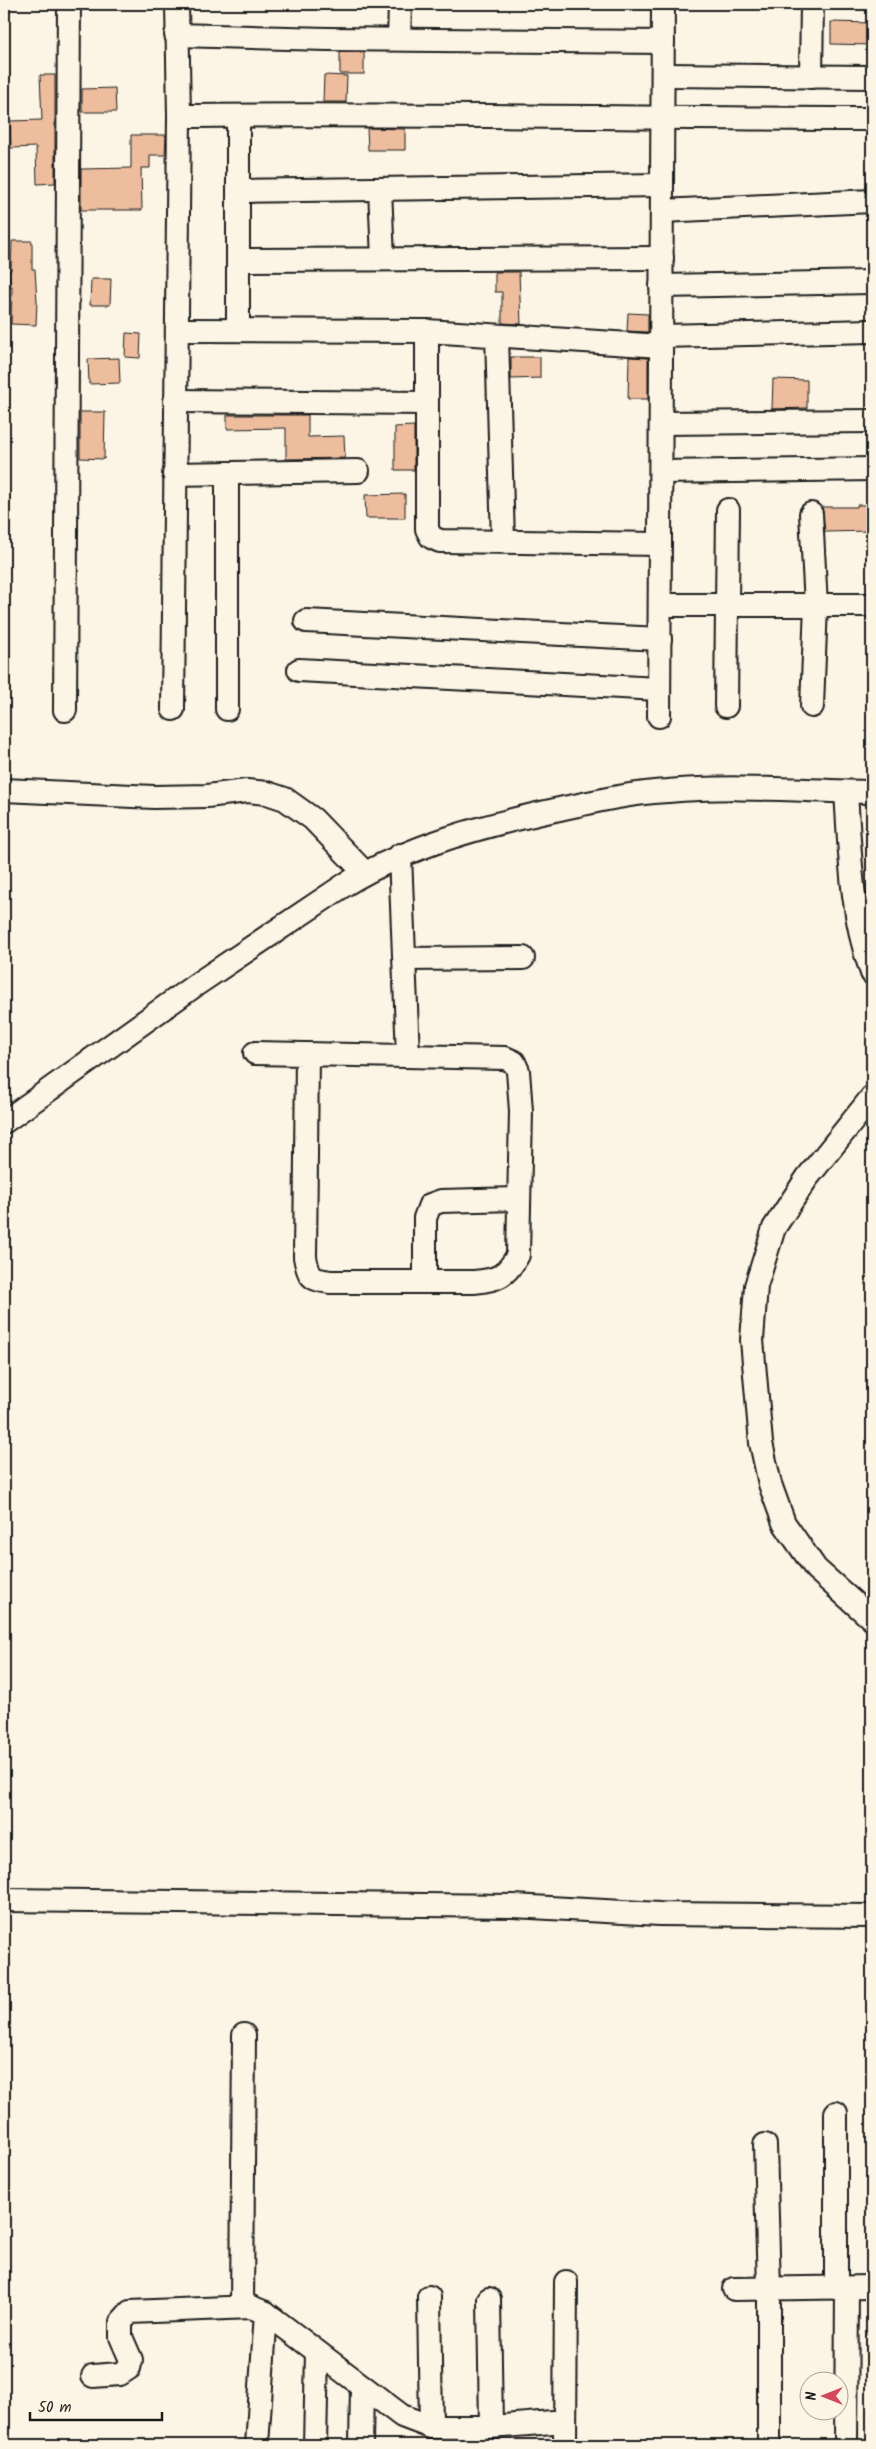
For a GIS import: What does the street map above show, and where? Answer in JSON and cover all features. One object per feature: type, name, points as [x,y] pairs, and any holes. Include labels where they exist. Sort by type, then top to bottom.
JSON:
[{"type":"street","points":[[66,710],[69,4]]},
{"type":"street","points":[[173,709],[179,116],[176,34],[177,4]]},
{"type":"street","points":[[399,40],[400,4]]},
{"type":"street","points":[[659,716],[663,4]]},
{"type":"street","points":[[810,77],[812,4]]},
{"type":"street","points":[[176,34],[399,40],[663,42]]},
{"type":"street","points":[[662,75],[872,77]]},
{"type":"street","points":[[179,116],[461,115],[662,119],[872,119]]},
{"type":"street","points":[[238,116],[238,330]]},
{"type":"street","points":[[238,191],[662,185]]},
{"type":"street","points":[[380,188],[383,259]]},
{"type":"street","points":[[662,211],[872,201]]},
{"type":"street","points":[[238,260],[662,258]]},
{"type":"street","points":[[661,286],[872,282]]},
{"type":"street","points":[[177,330],[427,331],[497,336],[661,341],[872,331]]},
{"type":"street","points":[[427,331],[427,529],[431,537],[440,540],[660,544]]},
{"type":"street","points":[[497,336],[503,541]]},
{"type":"street","points":[[175,401],[427,403]]},
{"type":"street","points":[[661,423],[872,421]]},
{"type":"street","points":[[660,472],[872,470]]},
{"type":"street","points":[[174,474],[358,471]]},
{"type":"street","points":[[227,473],[227,709]]},
{"type":"street","points":[[726,706],[728,510]]},
{"type":"street","points":[[811,514],[816,605],[812,706]]},
{"type":"street","points":[[660,605],[872,605]]},
{"type":"street","points":[[306,621],[660,639]]},
{"type":"street","points":[[299,670],[659,688]]},
{"type":"street","points":[[4,1122],[197,984],[365,873],[400,855],[433,842],[503,821],[595,801],[667,790],[749,789],[872,792]]},
{"type":"street","points":[[4,790],[154,797],[207,796],[247,791],[267,793],[285,799],[313,819],[365,873]]},
{"type":"street","points":[[846,792],[857,916],[872,973]]},
{"type":"street","points":[[400,855],[408,1056]]},
{"type":"street","points":[[405,959],[522,958]]},
{"type":"street","points":[[255,1053],[307,1054],[408,1056],[505,1058],[514,1062],[518,1071],[521,1111],[518,1255],[510,1268],[495,1280],[330,1282],[316,1280],[309,1274],[306,1258],[307,1054]]},
{"type":"street","points":[[872,1097],[807,1178],[774,1228],[756,1286],[752,1340],[761,1443],[770,1484],[784,1523],[816,1569],[872,1619]]},
{"type":"street","points":[[426,1282],[426,1218],[430,1205],[441,1201],[518,1199]]},
{"type":"street","points":[[4,1900],[512,1906],[660,1914],[872,1916]]},
{"type":"street","points":[[242,2307],[244,2035]]},
{"type":"street","points":[[836,2113],[846,2445]]},
{"type":"street","points":[[765,2145],[769,2289],[769,2445]]},
{"type":"street","points":[[566,2282],[566,2445]]},
{"type":"street","points":[[734,2289],[872,2287]]},
{"type":"street","points":[[429,2297],[431,2427]]},
{"type":"street","points":[[489,2299],[491,2427]]},
{"type":"street","points":[[93,2376],[120,2374],[129,2368],[131,2360],[121,2337],[121,2322],[130,2312],[251,2307],[266,2313],[402,2416],[431,2427],[491,2427],[566,2421]]},
{"type":"street","points":[[257,2445],[266,2313]]},
{"type":"street","points":[[315,2445],[317,2352]]},
{"type":"street","points":[[361,2445],[362,2386]]},
{"type":"building","points":[[831,22],[872,23],[872,45],[831,44]]},
{"type":"building","points":[[340,52],[364,52],[364,74],[340,74]]},
{"type":"building","points":[[40,75],[55,75],[55,183],[37,184],[36,147],[11,148],[10,121],[42,120]]},
{"type":"building","points":[[324,75],[347,76],[346,102],[323,102]]},
{"type":"building","points":[[115,88],[116,112],[82,112],[82,89]]},
{"type":"building","points":[[367,128],[405,129],[405,150],[368,150]]},
{"type":"building","points":[[131,135],[166,135],[165,155],[150,155],[150,168],[141,168],[142,210],[81,210],[81,169],[131,168]]},
{"type":"building","points":[[12,241],[32,241],[32,269],[35,269],[37,302],[36,325],[11,324],[12,286],[10,286],[9,270],[11,270]]},
{"type":"building","points":[[495,272],[519,272],[521,324],[502,323],[502,292],[495,292]]},
{"type":"building","points":[[91,279],[111,279],[110,305],[90,305]]},
{"type":"building","points":[[628,313],[648,314],[648,332],[627,331]]},
{"type":"building","points":[[126,333],[141,334],[140,358],[125,357]]},
{"type":"building","points":[[511,357],[540,357],[540,378],[511,379]]},
{"type":"building","points":[[629,357],[648,358],[648,399],[628,399]]},
{"type":"building","points":[[119,358],[120,383],[89,384],[88,359]]},
{"type":"building","points":[[773,379],[807,380],[807,408],[772,409]]},
{"type":"building","points":[[80,412],[105,412],[104,459],[80,458]]},
{"type":"building","points":[[227,415],[308,415],[308,437],[344,436],[345,458],[286,459],[286,428],[227,429]]},
{"type":"building","points":[[414,426],[414,470],[395,470],[395,427]]},
{"type":"building","points":[[405,494],[405,518],[366,518],[365,495]]},
{"type":"building","points":[[857,505],[872,505],[872,531],[825,532],[822,507],[857,507]]}]
